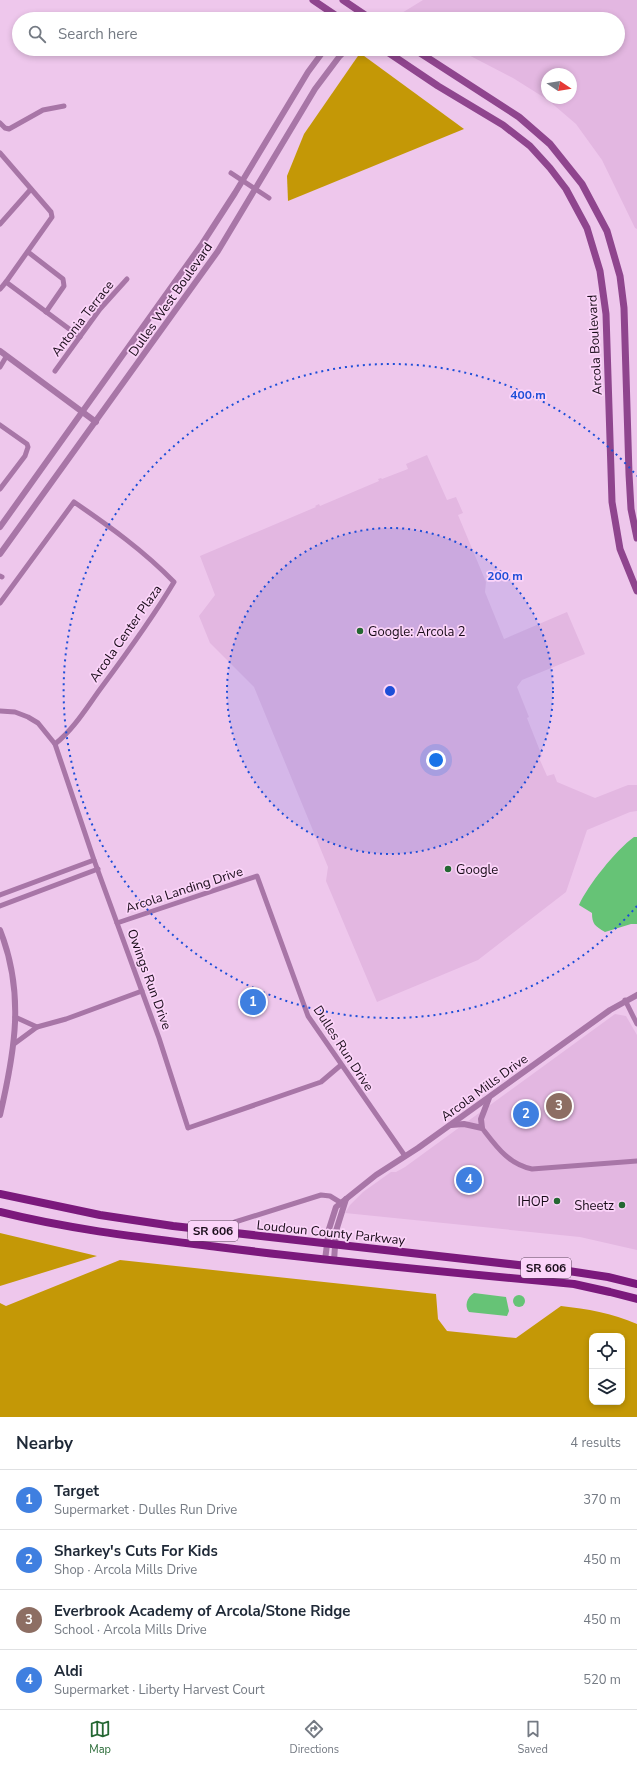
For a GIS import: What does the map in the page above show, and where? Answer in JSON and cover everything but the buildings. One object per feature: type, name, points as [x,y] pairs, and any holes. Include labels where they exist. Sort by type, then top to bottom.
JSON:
[{"type":"main road","points":[[313,0],[331,12]]},
{"type":"main road","points":[[343,0],[361,12]]},
{"type":"main road","name":"Arcola Boulevard","points":[[393,56],[438,86],[502,125],[530,146],[550,168],[566,189],[587,228],[600,271],[606,314],[612,502],[620,549],[637,591]]},
{"type":"main road","points":[[425,56],[519,117],[550,144],[582,184],[607,231],[620,276],[624,308],[629,474],[631,509],[637,538]]},
{"type":"main road","name":"Loudoun County Parkway","points":[[0,1194],[100,1215],[181,1227],[562,1270],[608,1277],[637,1284]]},
{"type":"main road","name":"SR 606","points":[[0,1212],[56,1225],[104,1233],[329,1261],[574,1284],[637,1298]]},
{"type":"street","name":"Dulles West Boulevard","points":[[0,527],[210,233],[308,72],[320,56]]},
{"type":"street","name":"Dulles West Boulevard","points":[[0,554],[218,251],[315,89],[340,56]]},
{"type":"street","points":[[0,123],[5,128],[9,129],[39,112],[49,108],[64,106]]},
{"type":"street","points":[[0,153],[51,212],[52,216],[28,252],[0,289]]},
{"type":"street","points":[[231,173],[269,198]]},
{"type":"street","points":[[0,224],[31,189]]},
{"type":"street","points":[[28,252],[63,278],[64,286],[46,312]]},
{"type":"street","name":"Antonia Terrace","points":[[55,371],[100,309],[127,279]]},
{"type":"street","points":[[6,282],[80,337]]},
{"type":"street","points":[[0,351],[6,357],[96,422]]},
{"type":"street","points":[[0,367],[6,357]]},
{"type":"street","points":[[0,425],[27,444],[28,447],[25,456],[0,489]]},
{"type":"street","name":"Arcola Center Plaza","points":[[0,603],[74,502],[119,533],[155,563],[174,582],[153,617],[116,668],[67,734],[55,744]]},
{"type":"street","name":"Owings Run Drive","points":[[0,711],[15,712],[28,717],[38,723],[55,744],[94,860],[159,1038],[188,1128],[321,1082],[341,1065]]},
{"type":"street","points":[[0,895],[94,860]]},
{"type":"street","points":[[0,906],[98,869]]},
{"type":"street","name":"Arcola Landing Drive","points":[[118,923],[257,876]]},
{"type":"street","name":"Dulles Run Drive","points":[[257,876],[305,1011],[405,1156]]},
{"type":"street","points":[[0,930],[12,971],[15,1017],[14,1044],[0,1114]]},
{"type":"street","points":[[14,1044],[37,1027],[66,1019],[142,991]]},
{"type":"street","name":"Arcola Mills Drive","points":[[329,1261],[326,1244],[336,1207],[344,1203],[363,1184],[448,1126],[610,1010],[625,1000],[637,995]]},
{"type":"street","points":[[625,1000],[637,1024]]},
{"type":"street","points":[[15,1017],[37,1027]]},
{"type":"street","points":[[489,1096],[481,1119],[482,1128],[507,1158],[526,1168],[532,1169],[637,1161]]},
{"type":"street","points":[[448,1126],[464,1124],[482,1128]]},
{"type":"street","points":[[235,1222],[321,1195],[330,1196],[344,1203],[336,1231],[335,1245],[329,1261]]},
{"type":"shaded area","points":[[423,0],[637,0],[637,229],[635,228],[602,160],[576,124],[553,104],[577,104],[577,68],[541,68],[541,96],[513,78],[471,56],[625,56],[625,12],[403,12]]},
{"type":"shaded area","points":[[358,56],[364,56],[464,129],[288,201],[287,176],[304,134]]},
{"type":"shaded area","points":[[427,455],[447,500],[456,497],[463,513],[458,515],[486,582],[485,592],[504,639],[567,612],[585,654],[522,680],[517,687],[542,756],[539,758],[547,776],[554,774],[557,782],[595,798],[628,785],[637,785],[637,811],[630,812],[587,830],[566,892],[478,960],[377,1002],[326,881],[328,867],[254,687],[210,643],[199,616],[215,595],[200,556],[316,507],[315,506],[319,504],[320,506],[379,481],[378,479],[382,479],[408,469],[406,464]]},
{"type":"shaded area","points":[[634,837],[637,837],[637,924],[631,924],[605,932],[595,924],[592,913],[579,905],[603,868],[619,850]]},
{"type":"shaded area","points":[[615,1014],[626,1016],[637,1035],[637,1250],[580,1237],[345,1213],[350,1205],[363,1192],[391,1172],[396,1172],[405,1167]]},
{"type":"shaded area","points":[[0,1233],[97,1256],[0,1286]]},
{"type":"shaded area","points":[[120,1260],[436,1294],[438,1319],[447,1331],[516,1338],[561,1306],[590,1310],[609,1314],[637,1324],[637,1417],[0,1417],[0,1303],[6,1306]]},
{"type":"shaded area","points":[[474,1293],[506,1297],[509,1311],[507,1316],[469,1312],[467,1310],[467,1302]]},
{"type":"shaded area","points":[[521,1295],[524,1296],[524,1306],[517,1307],[514,1306],[513,1299],[514,1296]]},
{"type":"place","name":"Google: Arcola 2","points":[[360,631]]},
{"type":"place","name":"Google","points":[[448,869]]},
{"type":"place","name":"Target","points":[[253,1002]]},
{"type":"place","name":"Everbrook Academy of Arcola/Stone Ridge","points":[[559,1106]]},
{"type":"place","name":"Sharkey's Cuts For Kids","points":[[526,1114]]},
{"type":"place","name":"Aldi","points":[[469,1180]]},
{"type":"place","name":"IHOP","points":[[557,1201]]},
{"type":"place","name":"Sheetz","points":[[622,1205]]}]
